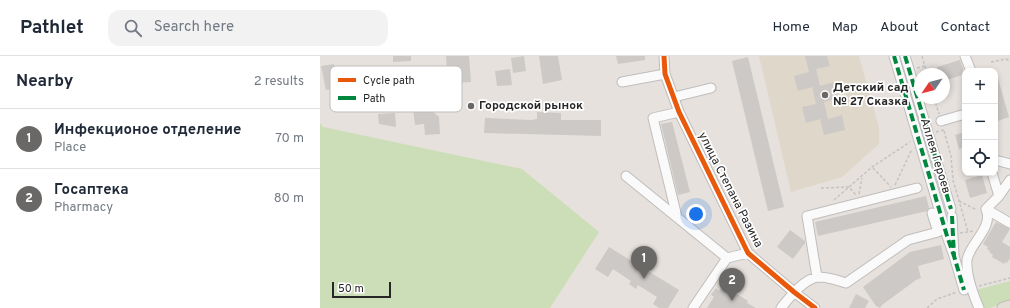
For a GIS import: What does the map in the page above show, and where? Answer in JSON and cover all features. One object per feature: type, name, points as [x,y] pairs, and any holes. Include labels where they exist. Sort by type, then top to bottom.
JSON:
[{"type":"main road","points":[[1003,308],[1010,306]]},
{"type":"street","name":"улица Степана Разина","points":[[664,56],[665,74],[679,112],[748,253],[815,308]]},
{"type":"street","points":[[894,56],[964,290]]},
{"type":"street","name":"Аллея Героев","points":[[905,56],[951,213],[954,234],[954,256]]},
{"type":"street","points":[[966,56],[970,68]]},
{"type":"street","points":[[622,82],[665,74]]},
{"type":"street","points":[[674,97],[711,88]]},
{"type":"street","points":[[677,217],[653,118],[679,112]]},
{"type":"street","points":[[942,126],[962,116]]},
{"type":"street","points":[[998,161],[1010,164]]},
{"type":"street","points":[[626,176],[727,258]]},
{"type":"street","points":[[993,176],[999,196]]},
{"type":"street","points":[[979,308],[967,271],[968,258],[984,230],[987,212],[1010,180]]},
{"type":"street","points":[[817,277],[807,216],[917,188]]},
{"type":"street","points":[[987,212],[1010,223]]},
{"type":"street","points":[[781,308],[794,292],[803,284],[817,277],[834,279],[846,283],[908,240],[938,232],[932,213]]},
{"type":"street","points":[[693,308],[727,258],[748,253]]},
{"type":"path","points":[[922,56],[925,68]]},
{"type":"path","points":[[991,62],[1006,59],[1010,60]]},
{"type":"path","points":[[936,104],[951,156],[953,180],[968,232]]},
{"type":"path","points":[[928,134],[942,126]]},
{"type":"path","points":[[872,167],[893,190],[918,136]]},
{"type":"path","points":[[826,211],[829,205],[872,167],[918,136]]},
{"type":"path","points":[[849,187],[858,198],[862,177]]},
{"type":"path","points":[[821,188],[849,187]]},
{"type":"path","points":[[959,201],[987,212]]},
{"type":"path","points":[[954,234],[984,230]]},
{"type":"shaded area","points":[[759,56],[859,56],[879,128],[879,144],[842,177],[791,192]]},
{"type":"green space","points":[[320,123],[323,127],[522,169],[599,232],[550,308],[320,308]]},
{"type":"green space","points":[[1010,281],[1010,301],[990,308],[982,308],[976,290]]},
{"type":"building","points":[[393,56],[411,56],[411,61],[393,62]]},
{"type":"building","points":[[446,56],[469,56],[471,82],[462,83],[462,66],[447,66]]},
{"type":"building","points":[[524,56],[526,71],[513,73],[511,58]]},
{"type":"building","points":[[539,56],[558,56],[562,80],[543,84]]},
{"type":"building","points":[[616,56],[645,56],[645,60],[618,64]]},
{"type":"building","name":"Детский сад № 27 Сказка","points":[[805,56],[827,56],[830,66],[816,69],[820,86],[834,82],[837,98],[824,102],[828,119],[842,115],[845,130],[824,135],[820,119],[806,123],[802,107],[816,104],[812,87],[798,91],[794,76],[809,72]]},
{"type":"building","points":[[748,57],[784,207],[768,211],[732,61]]},
{"type":"building","points":[[960,60],[963,68],[962,75],[950,79],[950,68],[937,67]]},
{"type":"building","points":[[334,64],[334,66],[330,66],[330,89],[326,90],[321,66]]},
{"type":"building","points":[[510,69],[512,85],[497,86],[495,71]]},
{"type":"building","points":[[998,78],[1009,117],[998,121]]},
{"type":"building","points":[[413,112],[433,112],[439,117],[440,134],[425,135],[424,124],[415,125]]},
{"type":"building","points":[[537,112],[561,113],[561,120],[601,120],[601,136],[484,133],[485,118],[531,120],[537,119]]},
{"type":"building","points":[[395,113],[396,127],[379,124],[378,114]]},
{"type":"building","points":[[672,122],[690,192],[678,195],[661,124]]},
{"type":"building","points":[[962,133],[962,148],[959,149],[955,135]]},
{"type":"building","points":[[982,176],[987,193],[970,198],[965,180]]},
{"type":"building","points":[[926,196],[929,208],[927,211],[818,236],[815,222]]},
{"type":"building","points":[[996,222],[1010,229],[1002,242],[1010,247],[1010,258],[1007,263],[1005,262],[1004,264],[992,257],[993,255],[987,249],[988,247],[983,244]]},
{"type":"building","points":[[790,230],[805,241],[793,259],[777,247]]},
{"type":"building","points":[[941,245],[944,259],[918,266],[921,278],[916,280],[880,308],[876,306],[863,287],[910,252]]},
{"type":"building","points":[[609,247],[679,290],[668,308],[659,308],[653,304],[657,297],[638,285],[636,289],[629,284],[631,281],[613,269],[608,277],[595,269]]},
{"type":"building","points":[[723,285],[756,308],[707,308],[714,297],[711,295],[716,288],[719,291]]},
{"type":"building","points":[[856,294],[869,301],[865,308],[849,308]]},
{"type":"marked path","points":[[894,56],[954,256]]},
{"type":"marked path","points":[[905,56],[951,209]]},
{"type":"marked path","points":[[952,216],[954,256],[964,290]]},
{"type":"cycle path","points":[[664,56],[665,74],[679,112],[748,253],[815,308]]},
{"type":"place","name":"Детский сад № 27 Сказка","points":[[825,95]]},
{"type":"place","name":"Городской рынок","points":[[471,106]]},
{"type":"place","name":"Инфекционое отделение","points":[[644,279]]},
{"type":"place","name":"Госаптека","points":[[732,301]]}]
